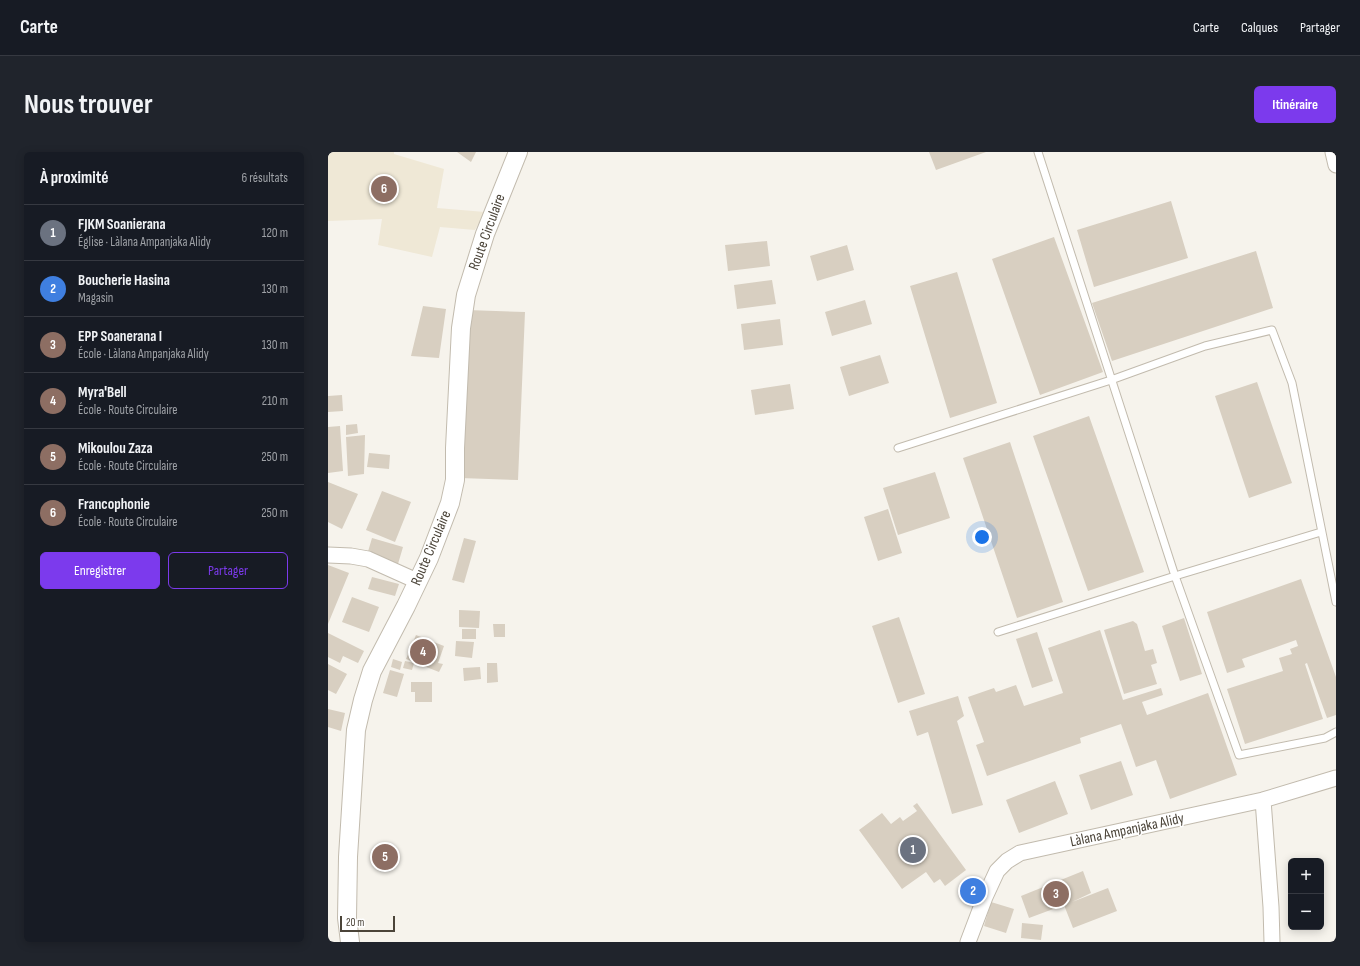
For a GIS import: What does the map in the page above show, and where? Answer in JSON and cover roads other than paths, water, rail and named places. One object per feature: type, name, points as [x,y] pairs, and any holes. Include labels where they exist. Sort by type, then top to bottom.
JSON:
[{"type":"street","name":"Route Circulaire","points":[[350,942],[347,918],[348,857],[356,730],[372,671],[429,558],[450,503],[455,480],[455,448],[461,328],[466,295],[485,234],[518,152]]},
{"type":"street","points":[[1333,152],[1336,165]]},
{"type":"street","points":[[328,555],[351,556],[368,559],[417,581]]},
{"type":"street","name":"Làlana Ampanjaka Alidy","points":[[968,942],[985,897],[997,871],[1007,861],[1020,853],[1263,800],[1336,778]]},
{"type":"street","points":[[1263,800],[1271,907],[1272,942]]},
{"type":"lane","points":[[1038,152],[1175,576],[1239,755],[1325,738],[1336,732]]},
{"type":"lane","points":[[898,448],[1111,380],[1205,346],[1272,330],[1292,384],[1336,602]]},
{"type":"lane","points":[[998,632],[1321,532]]},
{"type":"place","name":"Francophonie","points":[[384,189]]},
{"type":"place","name":"Myra'Bell","points":[[423,652]]},
{"type":"place","name":"FJKM Soanierana","points":[[913,850]]},
{"type":"place","name":"Mikoulou Zaza","points":[[385,857]]},
{"type":"place","name":"Boucherie Hasina","points":[[973,891]]},
{"type":"place","name":"EPP Soanerana I","points":[[1056,894]]}]
